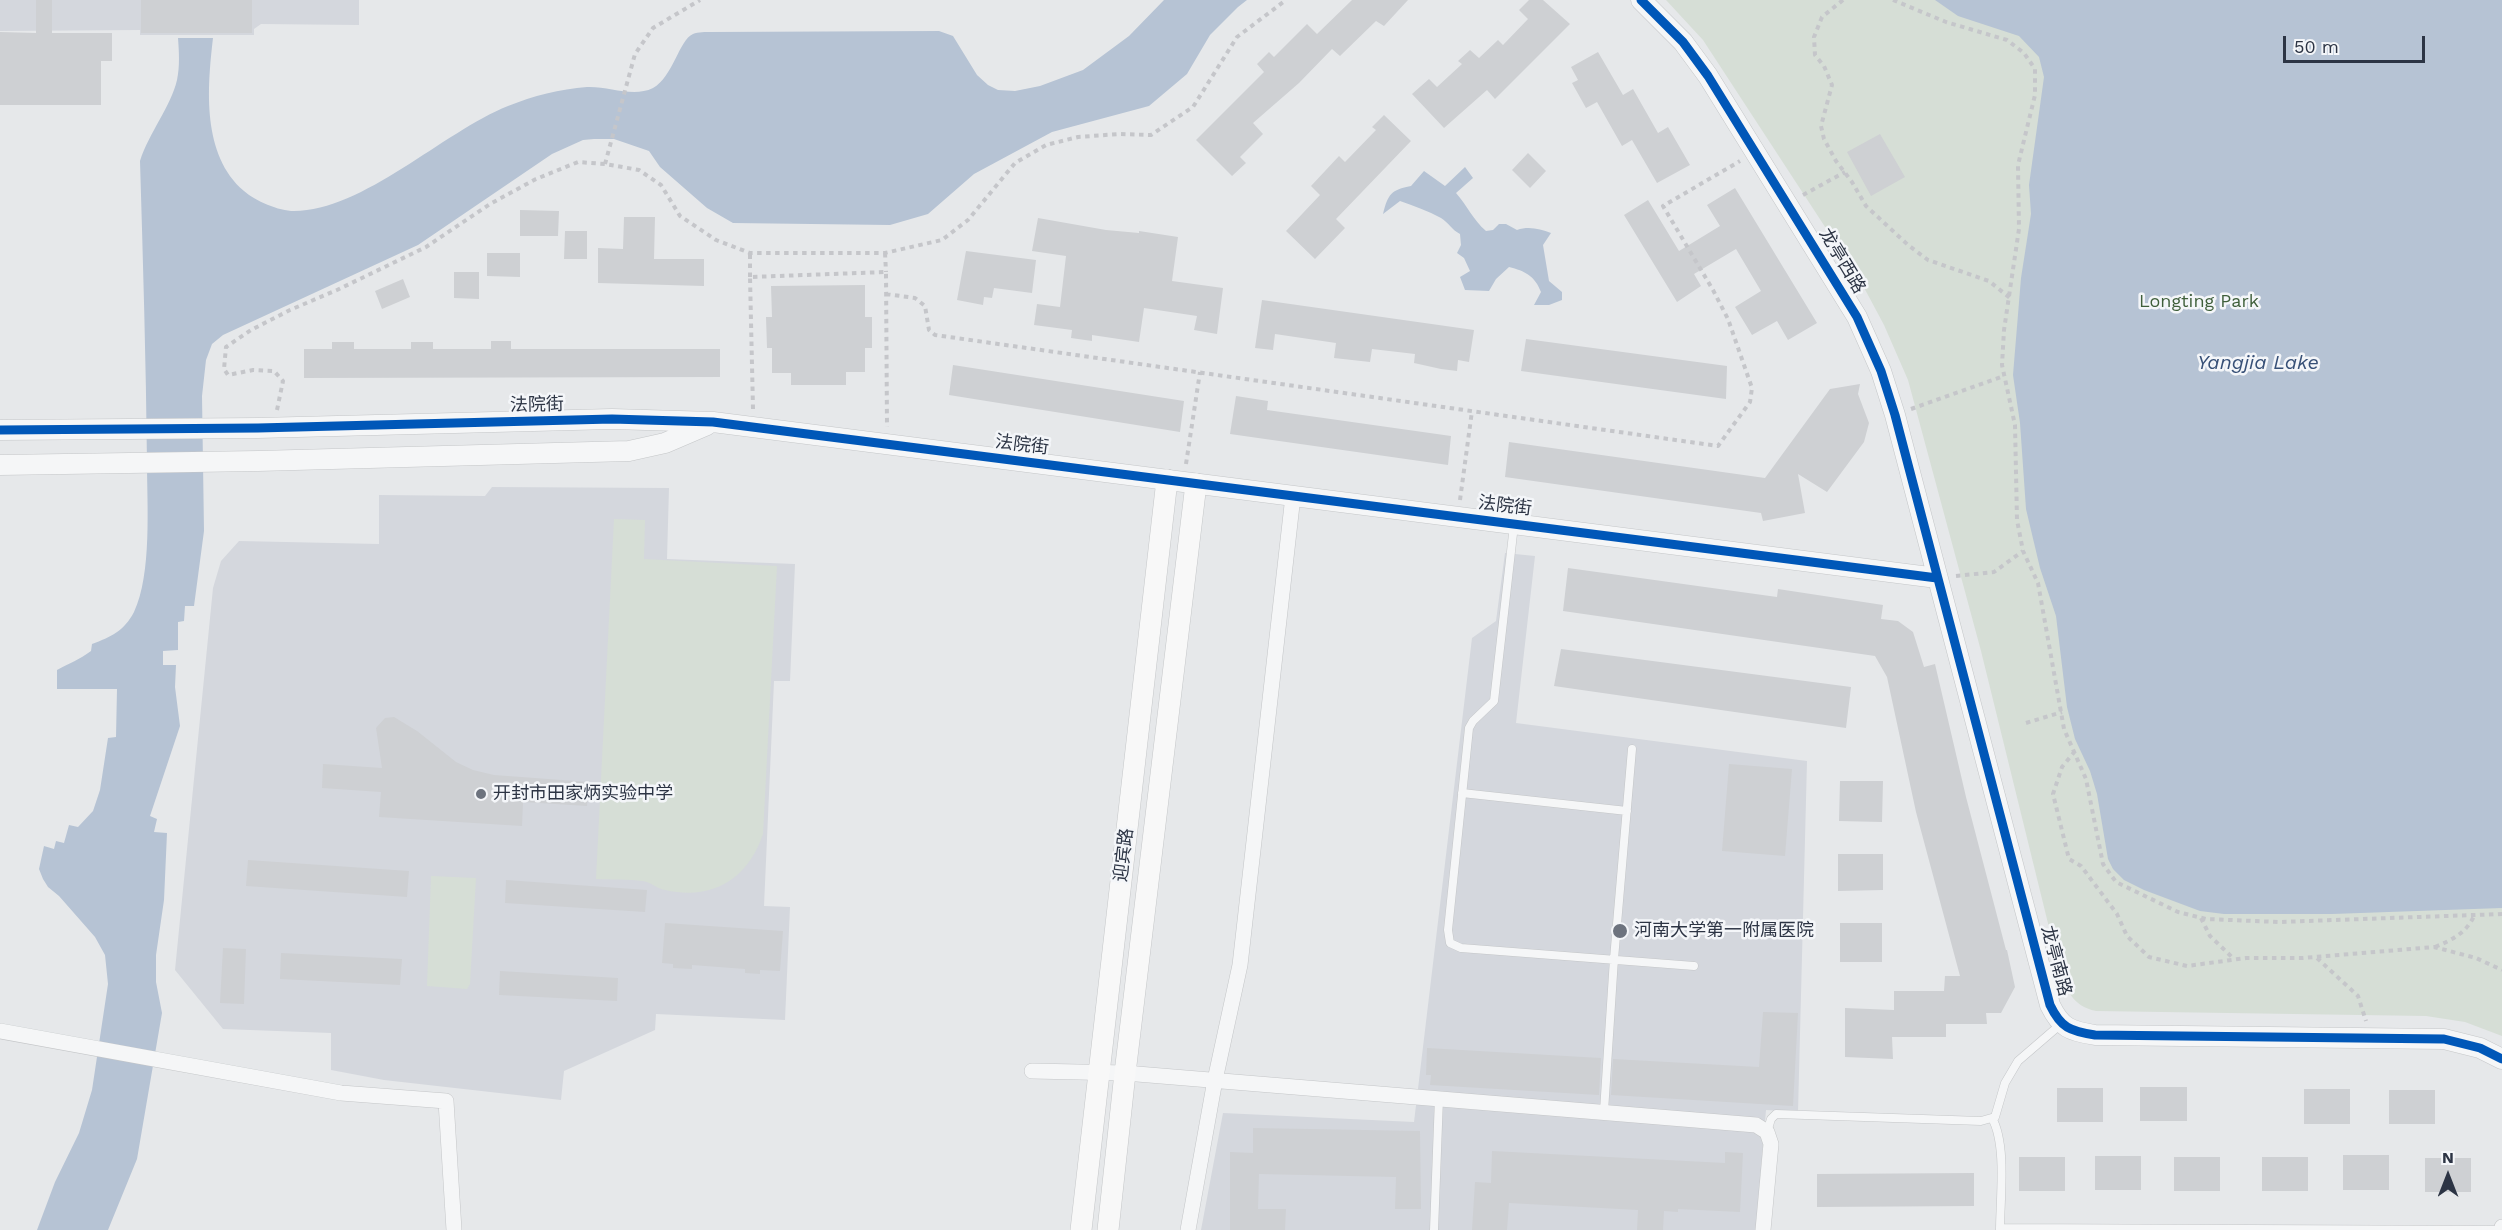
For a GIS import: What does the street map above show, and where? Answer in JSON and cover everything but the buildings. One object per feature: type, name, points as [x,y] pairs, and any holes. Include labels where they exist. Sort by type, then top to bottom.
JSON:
[{"type":"main road","name":"迎宾路","points":[[1081,1230],[1099,1072],[1182,482]]},
{"type":"main road","name":"迎宾路","points":[[1108,1230],[1182,482]]},
{"type":"street","name":"龙亭西路","points":[[1641,0],[1683,42],[1708,76],[1844,294],[1869,339],[1895,415],[1937,578]]},
{"type":"street","name":"法院街","points":[[0,430],[612,420],[713,422],[1937,578]]},
{"type":"street","points":[[0,465],[629,451],[665,443],[713,422]]},
{"type":"street","points":[[1188,1230],[1215,1080],[1240,965],[1293,496]]},
{"type":"street","name":"龙亭南路","points":[[1937,578],[2050,1005],[2061,1024],[2071,1030],[2095,1035],[2444,1039],[2480,1048],[2502,1059]]},
{"type":"street","points":[[0,1031],[341,1093],[446,1101],[454,1230]]},
{"type":"street","points":[[1032,1071],[1125,1073],[1756,1125],[1767,1132],[1771,1144],[1763,1230]]},
{"type":"lane","points":[[1514,524],[1494,701],[1470,724],[1448,930],[1450,943],[1461,948],[1614,958],[1694,966]]},
{"type":"lane","points":[[1604,1111],[1614,958],[1632,749]]},
{"type":"lane","points":[[1462,793],[1627,810]]},
{"type":"lane","points":[[1767,1132],[1771,1119],[1776,1114],[1981,1121],[1995,1117],[2005,1083],[2018,1061],[2061,1024]]},
{"type":"lane","points":[[1434,1230],[1439,1098]]},
{"type":"lane","points":[[1992,1118],[1996,1125],[2000,1150],[2000,1229],[2502,1229]]},
{"type":"path","points":[[605,164],[634,54],[653,28],[700,0]]},
{"type":"path","points":[[266,427],[283,381],[274,371],[253,370],[228,375],[224,369],[226,347],[251,330],[290,310],[337,290],[426,246],[490,204],[536,179],[578,162],[639,170],[661,185],[680,216],[716,240],[750,254],[885,252],[942,240],[968,220],[1015,163],[1046,145],[1078,137],[1119,134],[1151,135],[1193,107],[1238,37],[1286,0]]},
{"type":"path","points":[[1843,0],[1822,17],[1814,37],[1815,55],[1824,66],[1832,85],[1821,126],[1824,139],[1866,206],[1908,245],[1928,260],[1989,281],[2010,298]]},
{"type":"path","points":[[1893,0],[1946,22],[2007,40],[2024,53],[2035,69],[2035,95],[2018,165],[2019,230],[2004,330],[2004,376],[2014,425],[2017,520],[2023,551],[2038,583],[2064,729],[2086,779],[2103,864],[2116,882],[2178,912],[2200,917],[2279,922],[2502,914]]},
{"type":"path","points":[[885,294],[915,298],[925,306],[929,330],[936,335],[1718,446],[1750,402],[1752,388],[1728,319],[1663,206],[1756,152]]},
{"type":"path","points":[[1788,204],[1845,172]]},
{"type":"path","points":[[885,252],[887,444]]},
{"type":"path","points":[[750,254],[753,427]]},
{"type":"path","points":[[750,277],[885,272]]},
{"type":"path","points":[[1182,482],[1200,372]]},
{"type":"path","points":[[1895,415],[2004,376]]},
{"type":"path","points":[[1457,517],[1472,411]]},
{"type":"path","points":[[1937,578],[1994,572],[2023,551]]},
{"type":"path","points":[[2026,723],[2062,712]]},
{"type":"path","points":[[2075,751],[2062,767],[2053,794],[2069,859],[2081,866],[2117,914],[2127,936],[2149,957],[2187,966],[2234,959],[2316,957],[2434,947],[2452,940],[2469,927],[2475,915]]},
{"type":"path","points":[[2200,917],[2210,936],[2234,959]]},
{"type":"path","points":[[2434,947],[2476,958],[2502,970]]},
{"type":"path","points":[[2316,957],[2358,996],[2370,1038]]},
{"type":"shaded area","points":[[0,0],[359,0],[359,25],[261,24],[254,29],[254,35],[140,35],[140,30],[0,31]]},
{"type":"shaded area","name":"开封市田家炳实验中学","points":[[492,487],[669,488],[667,559],[795,564],[790,681],[774,681],[764,906],[790,907],[785,1020],[656,1014],[655,1030],[564,1071],[561,1100],[384,1080],[331,1070],[331,1033],[223,1029],[175,970],[213,588],[221,561],[239,541],[379,544],[379,495],[485,496]]},
{"type":"shaded area","name":"河南大学第一附属医院","points":[[1505,553],[1535,556],[1516,723],[1807,761],[1798,1112],[1766,1110],[1756,1230],[1201,1230],[1223,1113],[1414,1122],[1472,638],[1496,621]]},
{"type":"green space","name":"Yangjia Lake","points":[[1666,0],[2502,0],[2502,1036],[2465,1022],[2426,1016],[2096,1011],[2081,1005],[2071,996],[2059,968],[1981,651],[1908,380],[1884,325],[1861,282],[1703,40]]},
{"type":"green space","points":[[614,519],[645,520],[644,559],[777,566],[763,834],[748,863],[738,874],[713,889],[682,893],[662,889],[643,881],[596,879]]},
{"type":"green space","points":[[431,876],[476,878],[470,984],[467,989],[427,986]]},
{"type":"water","points":[[1164,0],[1247,0],[1210,35],[1187,74],[1149,106],[1052,132],[974,174],[928,214],[890,225],[733,223],[707,208],[660,167],[649,151],[614,139],[583,140],[552,154],[418,245],[223,335],[212,344],[206,360],[202,396],[204,531],[194,606],[185,606],[184,621],[178,622],[178,650],[163,651],[163,665],[176,665],[175,687],[180,726],[150,816],[157,819],[154,832],[167,833],[164,900],[156,955],[156,982],[162,1013],[137,1159],[108,1230],[37,1230],[55,1182],[79,1133],[92,1090],[108,984],[105,955],[95,937],[59,896],[48,887],[39,869],[44,846],[54,849],[56,841],[64,843],[69,825],[78,827],[93,811],[100,790],[108,738],[116,737],[117,689],[57,689],[57,670],[87,654],[91,651],[92,644],[111,636],[126,624],[134,612],[144,579],[148,499],[140,161],[174,90],[179,70],[178,38],[213,38],[209,78],[210,120],[214,140],[230,176],[254,198],[274,207],[294,211],[320,208],[375,185],[483,118],[527,99],[557,91],[587,87],[629,92],[653,88],[666,76],[684,43],[695,33],[939,31],[953,36],[977,75],[988,85],[998,90],[1015,91],[1040,86],[1083,70],[1129,36]]},
{"type":"water","name":"Yangjia Lake","points":[[1935,0],[2502,0],[2502,908],[2332,914],[2224,914],[2200,911],[2144,890],[2124,880],[2113,869],[2108,859],[2097,794],[2090,771],[2075,739],[2067,707],[2056,616],[2040,568],[2026,509],[2020,423],[2013,375],[2021,278],[2031,214],[2029,185],[2044,77],[2039,57],[2019,36],[1958,16]]},
{"type":"water","points":[[1465,167],[1473,178],[1456,193],[1486,231],[1493,230],[1499,224],[1506,224],[1517,230],[1534,228],[1551,233],[1543,245],[1549,281],[1562,292],[1562,300],[1549,305],[1534,305],[1541,292],[1536,282],[1525,272],[1509,267],[1496,279],[1489,291],[1465,290],[1460,277],[1470,271],[1464,258],[1457,253],[1461,245],[1460,234],[1441,218],[1400,201],[1383,214],[1391,194],[1411,186],[1424,171],[1445,186]]},
{"type":"cycle path","points":[[1641,0],[1683,42],[1708,76],[1857,317],[1881,371],[1895,415],[2050,1005],[2062,1024],[2073,1030],[2095,1035],[2444,1039],[2480,1048],[2502,1059]]},
{"type":"cycle path","points":[[0,430],[258,428],[612,419],[713,422],[1937,578]]},
{"type":"place","name":"开封市田家炳实验中学","points":[[481,794]]},
{"type":"place","name":"河南大学第一附属医院","points":[[1620,931]]},
{"type":"park label","name":"Longting Park","points":[[2199,302]]}]
